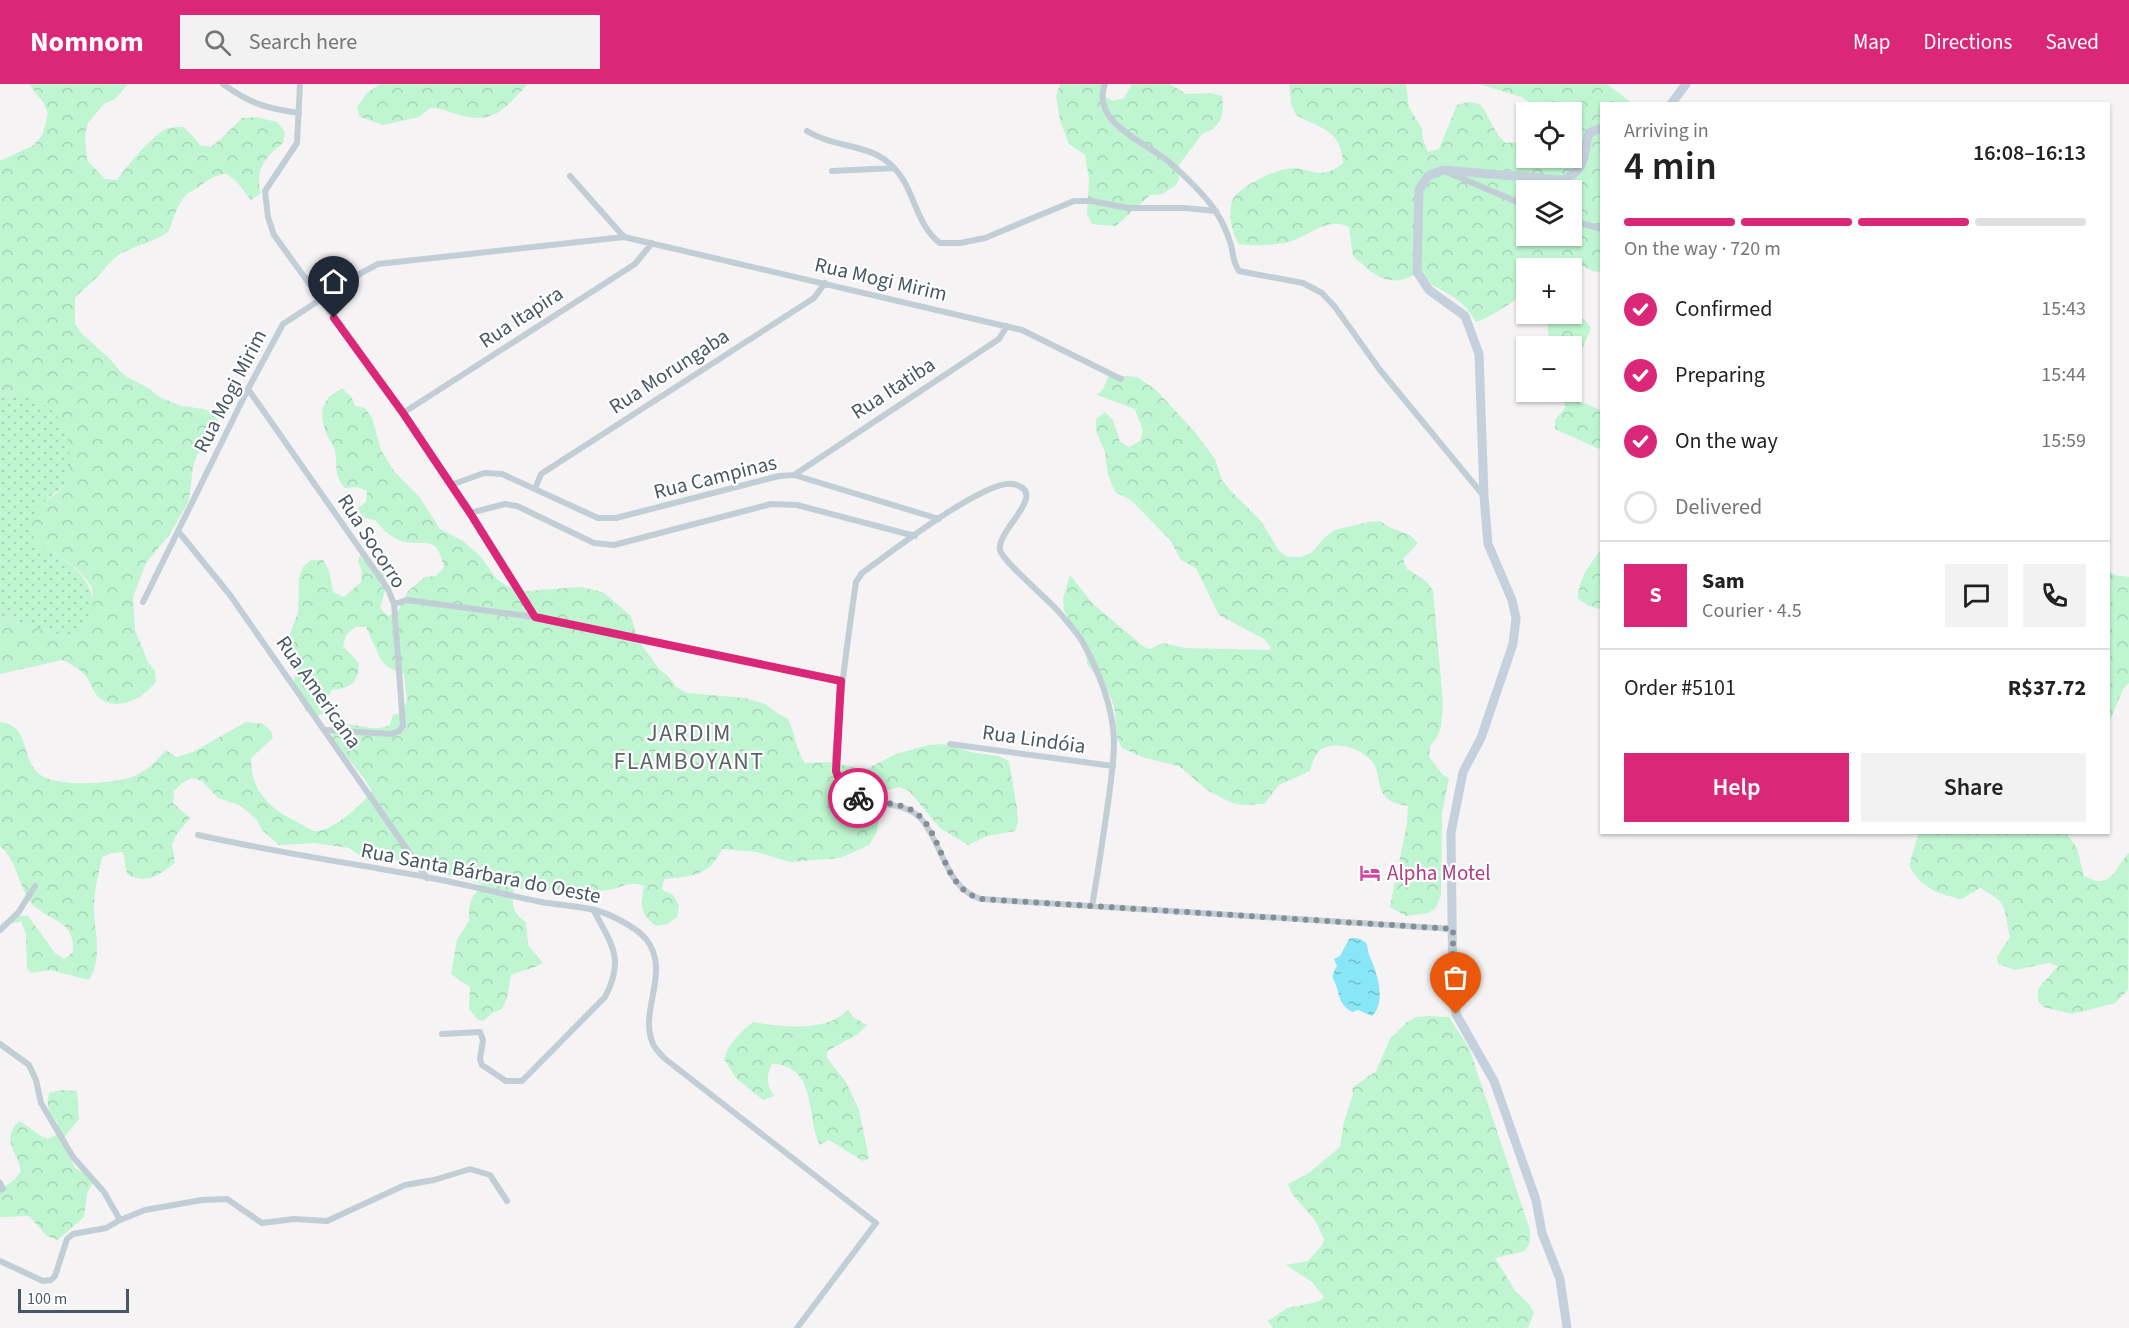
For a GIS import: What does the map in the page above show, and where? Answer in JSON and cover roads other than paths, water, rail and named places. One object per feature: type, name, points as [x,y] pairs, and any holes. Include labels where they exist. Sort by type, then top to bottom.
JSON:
[{"type":"street","points":[[223,84],[245,99],[268,108],[299,113]]},
{"type":"street","points":[[300,84],[297,143],[265,191],[273,235],[403,413],[470,513],[535,617]]},
{"type":"street","points":[[1105,84],[1102,89],[1103,103],[1111,121],[1171,163],[1216,211],[1231,246],[1232,260],[1239,271],[1303,283],[1322,293],[1335,307],[1380,370],[1484,496]]},
{"type":"street","points":[[1672,102],[1686,84]]},
{"type":"street","points":[[1567,1328],[1560,1279],[1542,1233],[1529,1178],[1494,1081],[1456,1014],[1453,998],[1451,833],[1463,772],[1481,738],[1513,644],[1516,618],[1512,600],[1488,544],[1479,354],[1465,316],[1429,290],[1417,272],[1419,190],[1428,176],[1443,170],[1563,180],[1576,174],[1582,165],[1590,133],[1600,129]]},
{"type":"street","points":[[807,131],[824,140],[875,153],[895,168],[928,229],[940,243],[960,243],[985,238],[1074,201],[1091,201],[1128,208],[1185,208],[1216,211]]},
{"type":"street","points":[[832,171],[895,168]]},
{"type":"street","points":[[1443,170],[1516,201]]},
{"type":"street","points":[[570,176],[624,237]]},
{"type":"street","points":[[1582,224],[1600,228]]},
{"type":"street","name":"Rua Mogi Mirim","points":[[143,602],[248,389],[283,324],[378,264],[624,237],[1023,330],[1121,379]]},
{"type":"street","name":"Rua Itapira","points":[[403,413],[635,264],[652,243]]},
{"type":"street","name":"Rua Morungaba","points":[[535,489],[542,474],[814,298],[825,283]]},
{"type":"street","name":"Rua Itatiba","points":[[794,475],[999,339],[1007,326]]},
{"type":"street","name":"Rua Socorro","points":[[248,389],[388,589],[394,604],[403,726],[392,734],[326,730]]},
{"type":"street","name":"Rua Campinas","points":[[451,485],[484,472],[502,474],[598,518],[616,518],[794,475],[939,519]]},
{"type":"street","points":[[1092,906],[1113,766],[1114,738],[1109,707],[1082,640],[1051,602],[1002,556],[1000,541],[1004,532],[1024,507],[1026,499],[1024,491],[1019,486],[1010,483],[993,487],[939,519],[862,573],[856,582],[841,681],[836,771],[846,790],[868,801],[905,808],[916,813],[925,823],[956,882],[971,896],[981,899],[1453,929]]},
{"type":"street","name":"Rua Campinas","points":[[470,513],[505,504],[517,506],[594,543],[614,545],[771,504],[797,505],[915,536]]},
{"type":"street","name":"Rua Americana","points":[[178,531],[230,595],[427,878]]},
{"type":"street","points":[[394,604],[407,600],[535,617],[841,681]]},
{"type":"street","name":"Rua Lindóia","points":[[951,744],[1113,766]]},
{"type":"street","name":"Rua Santa Bárbara do Oeste","points":[[198,836],[594,910],[614,917],[644,936],[653,948],[657,984],[650,1016],[653,1045],[664,1058],[876,1223],[797,1328]]},
{"type":"street","points":[[0,930],[18,913],[36,886]]},
{"type":"street","points":[[442,1034],[480,1032],[483,1035],[480,1059],[482,1065],[506,1081],[522,1081],[605,997],[613,982],[615,950],[594,910]]},
{"type":"street","points":[[0,1044],[29,1065],[36,1080],[41,1103],[73,1157],[104,1192],[120,1220]]},
{"type":"street","points":[[0,1261],[43,1281],[51,1280],[55,1276],[67,1239],[81,1232],[106,1227],[145,1210],[227,1198],[262,1223],[294,1219],[327,1221],[393,1189],[470,1168],[490,1175],[507,1201]]},
{"type":"street","points":[[0,1183],[3,1189],[0,1190]]},
{"type":"water","points":[[1354,938],[1366,943],[1378,979],[1379,1003],[1372,1016],[1358,1010],[1352,1012],[1345,1007],[1333,978],[1337,966],[1334,959],[1340,956],[1349,939]]},
{"type":"place","name":"Alpha Motel","points":[[1370,873]]},
{"type":"district","name":"JARDIM FLAMBOYANT","points":[[689,747]]}]
